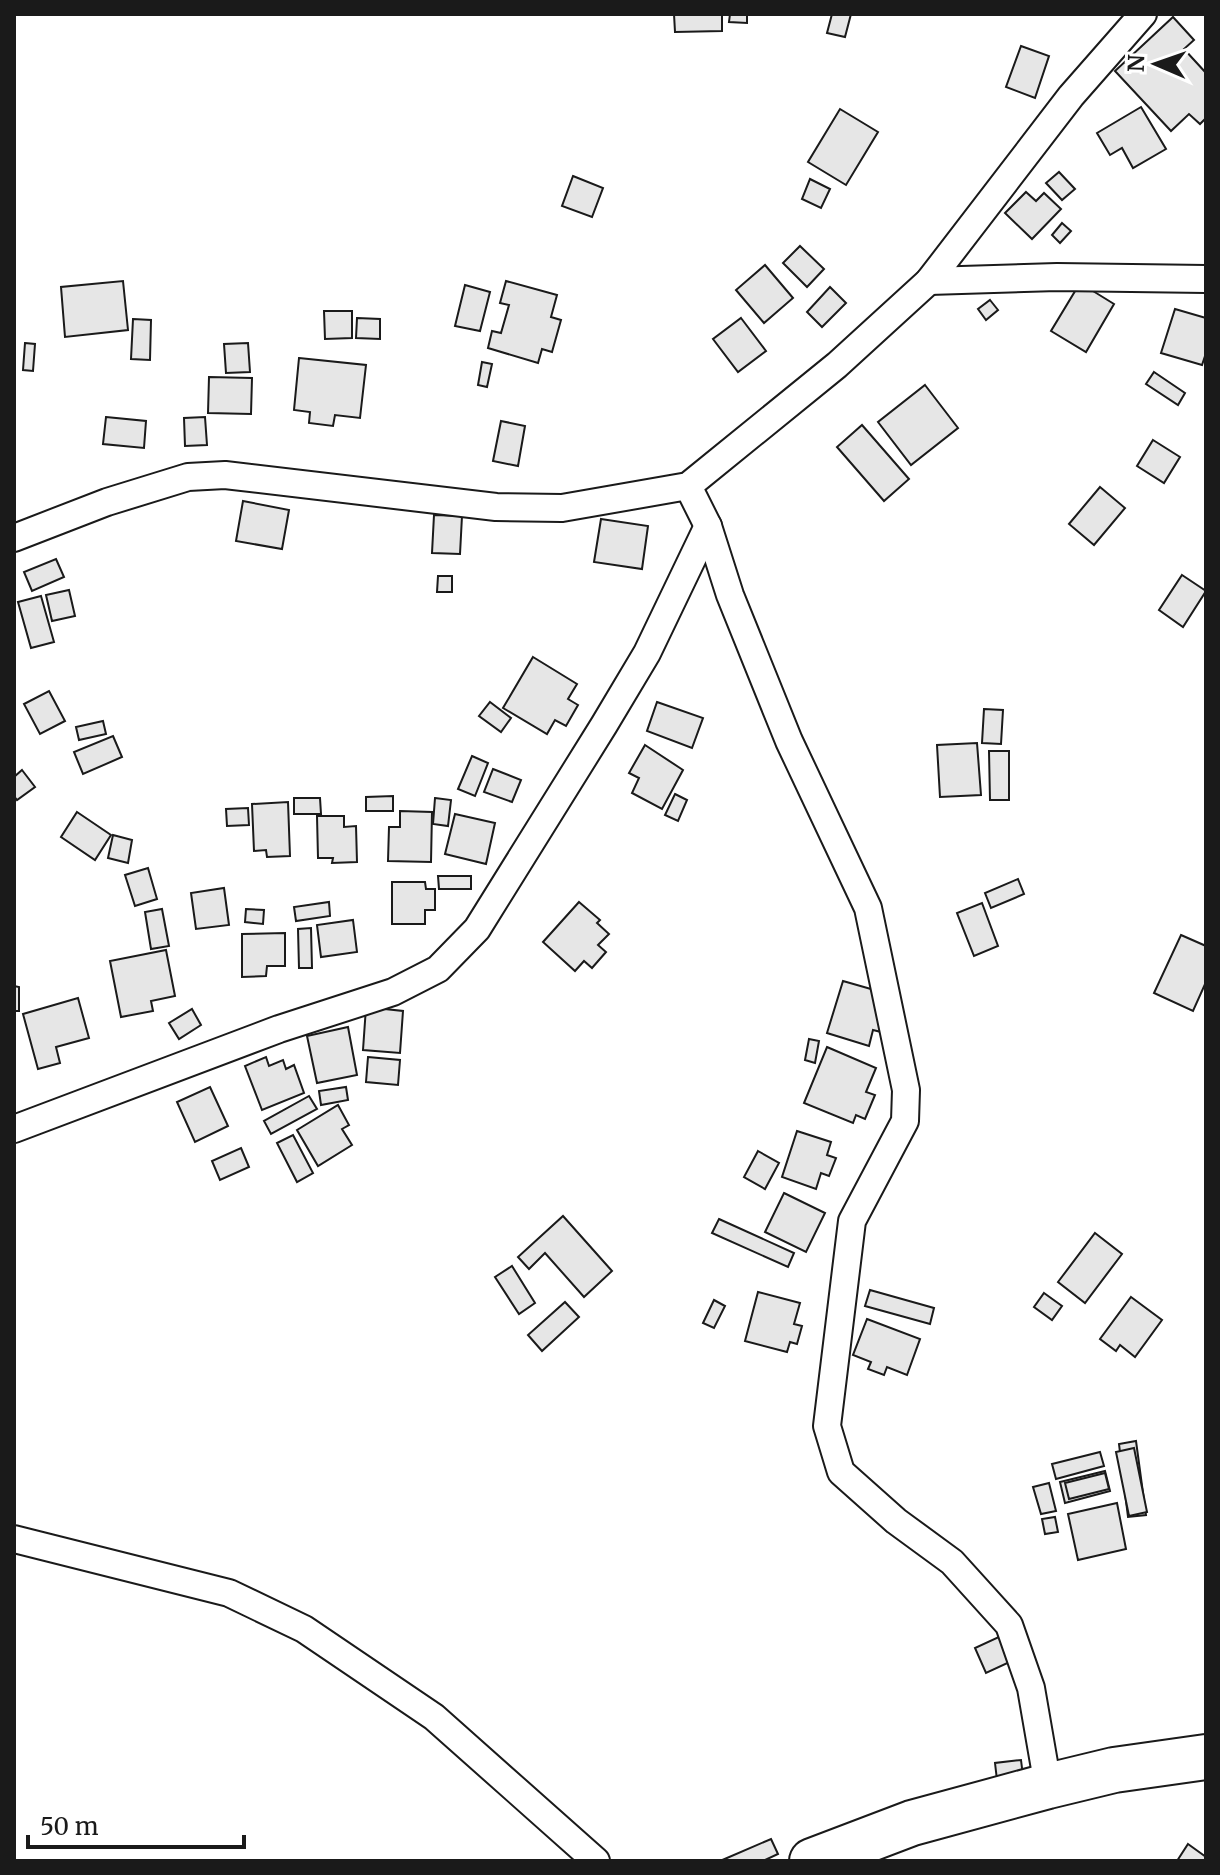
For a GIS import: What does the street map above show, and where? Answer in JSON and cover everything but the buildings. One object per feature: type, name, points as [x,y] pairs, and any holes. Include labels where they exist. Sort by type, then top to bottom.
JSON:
[{"type":"highway","points":[[812,1861],[912,1823],[1048,1786],[1114,1770],[1206,1757]]},
{"type":"street","points":[[14,538],[107,502],[188,477],[225,475],[496,507],[562,508],[688,486],[837,365],[929,281],[1071,96],[1143,14]]},
{"type":"street","points":[[929,281],[1057,277],[1206,279]]},
{"type":"street","points":[[688,486],[708,526],[730,595],[789,741],[868,908],[906,1090],[905,1121],[852,1221],[827,1426],[841,1472],[896,1521],[952,1562],[1009,1625],[1031,1688],[1048,1786]]},
{"type":"street","points":[[14,1129],[163,1071],[393,992],[438,969],[477,929],[604,725],[647,653],[708,526]]},
{"type":"street","points":[[14,1539],[229,1593],[304,1629],[434,1717],[596,1861]]}]
